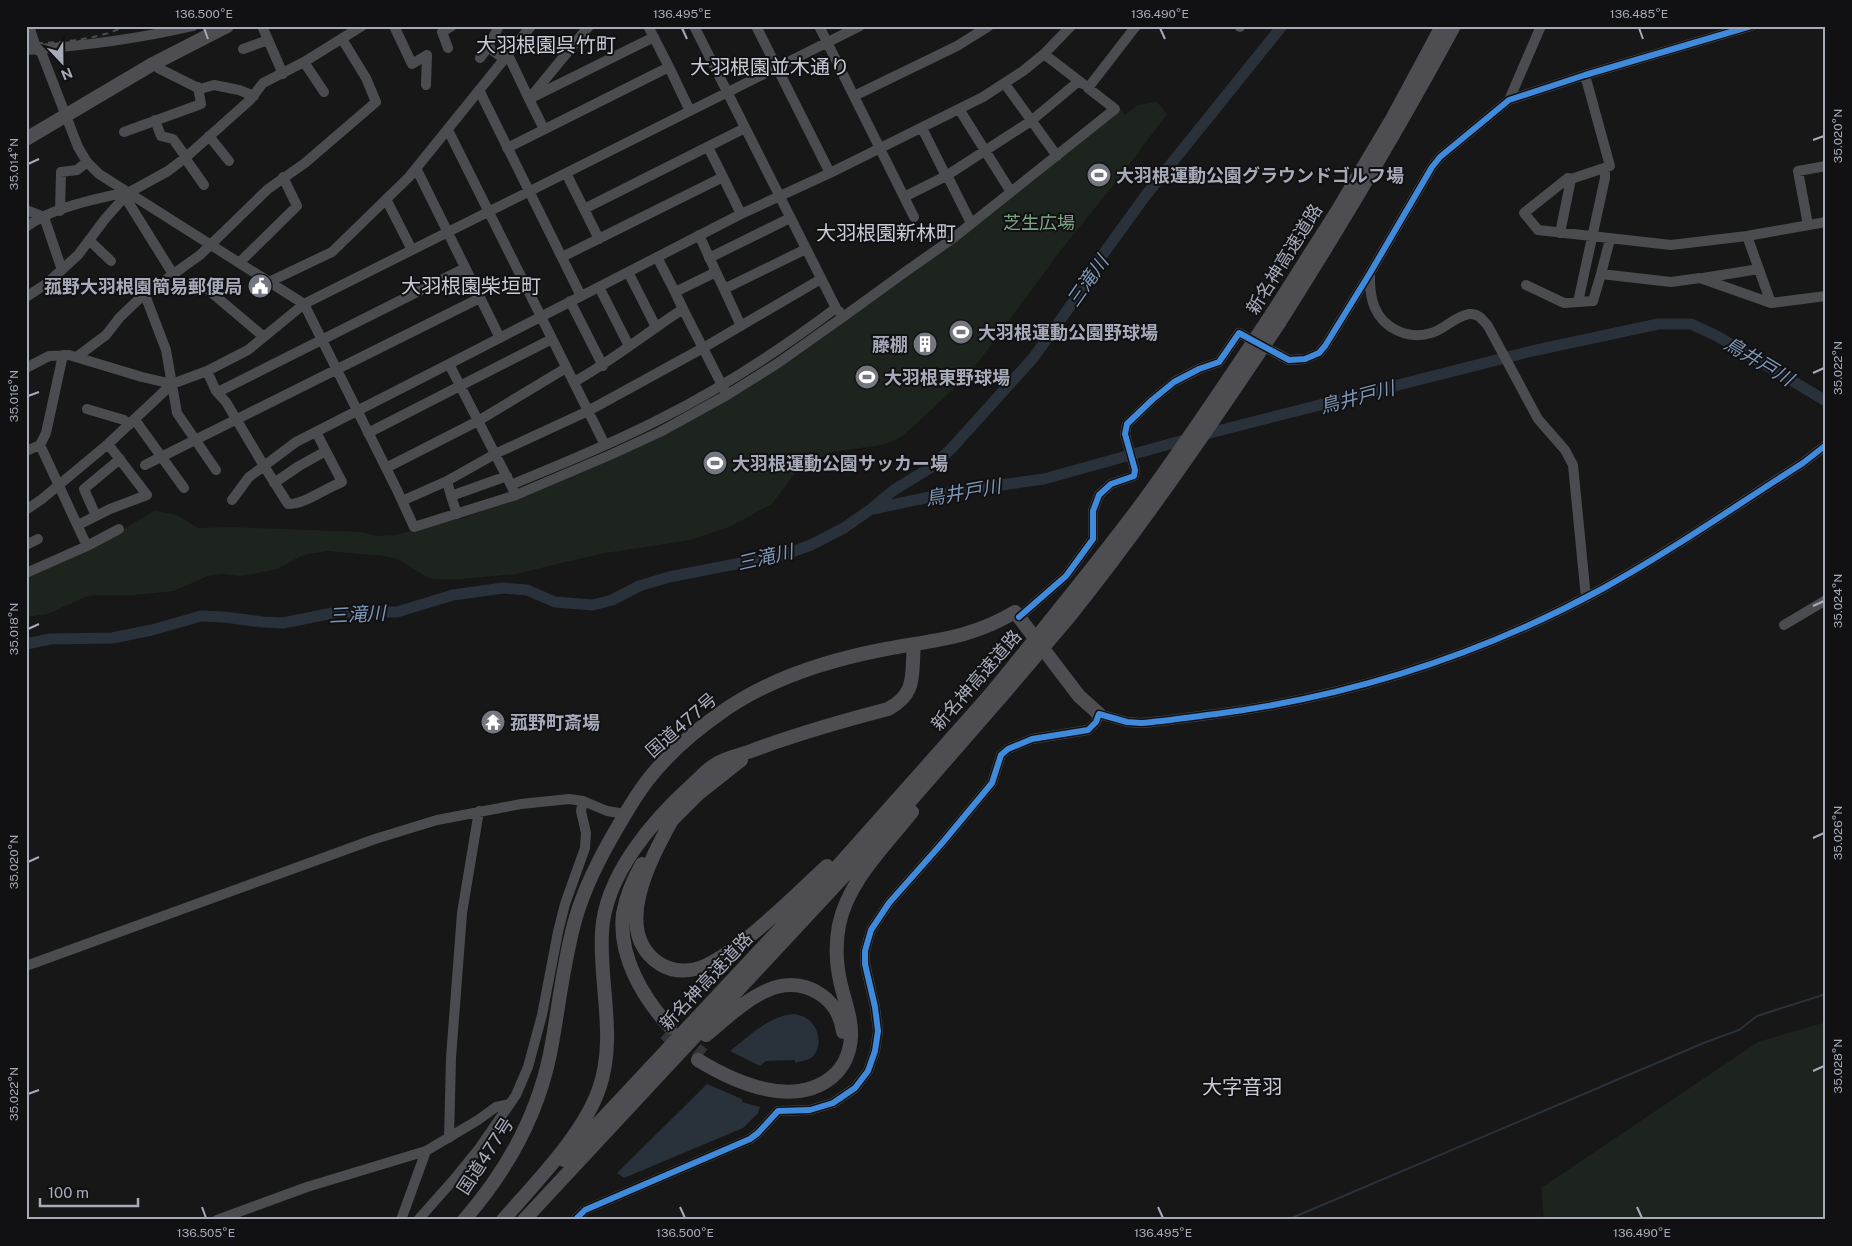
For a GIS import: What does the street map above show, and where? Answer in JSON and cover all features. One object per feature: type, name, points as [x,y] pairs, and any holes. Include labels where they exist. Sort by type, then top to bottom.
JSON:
[{"type":"highway","points":[[26,139],[155,63],[227,26]]},
{"type":"highway","name":"新名神高速道路","points":[[1274,320],[1387,128],[1442,26]]},
{"type":"highway","name":"新名神高速道路","points":[[504,1220],[677,1040],[890,807],[995,697],[1134,514],[1274,320],[1396,132],[1454,26]]},
{"type":"highway","name":"国道477号","points":[[464,1220],[510,1158],[534,1111],[550,1055],[571,936],[595,868],[625,814],[645,783],[674,751],[700,728],[738,701],[758,690],[805,670],[846,658],[973,632],[997,623],[1015,612],[1019,617]]},
{"type":"highway","points":[[1019,617],[1079,696],[1099,714]]},
{"type":"highway","points":[[504,1220],[571,1138],[596,1098],[604,1071],[608,1044],[602,930],[605,910],[613,886],[626,860],[716,764],[782,739],[888,709],[898,703],[910,689],[914,645]]},
{"type":"highway","name":"新名神高速道路","points":[[524,1220],[858,861],[990,710],[995,697]]},
{"type":"highway","points":[[668,1066],[762,992],[778,986],[793,985],[816,992],[833,1005],[842,1024],[842,1047],[835,1062],[820,1076],[806,1082],[792,1084],[764,1081],[701,1057],[722,1073],[743,1082],[766,1089],[784,1091],[800,1091],[820,1085],[839,1069],[848,1052],[851,1039],[850,1024],[836,959],[838,931],[845,907],[869,866],[939,779],[990,710]]},
{"type":"highway","points":[[670,812],[646,874],[637,908],[636,922],[640,940],[650,956],[666,967],[687,971],[715,962],[752,934],[890,807]]},
{"type":"highway","points":[[668,1030],[644,1007],[628,978],[619,953],[615,930],[618,900],[624,884],[644,846],[670,812]]},
{"type":"street","points":[[29,26],[29,39],[39,50],[78,147],[87,162],[99,174],[126,194],[304,304],[414,527],[457,514],[512,485],[659,420],[723,385],[776,351],[836,308]]},
{"type":"street","points":[[26,50],[87,46],[193,26]]},
{"type":"street","points":[[262,26],[283,74]]},
{"type":"street","points":[[26,228],[44,217],[88,201],[126,194],[168,171],[254,96],[263,83],[304,62],[362,26]]},
{"type":"street","points":[[394,26],[412,64],[427,55],[426,85]]},
{"type":"street","points":[[448,48],[442,32],[452,26]]},
{"type":"street","points":[[269,282],[332,252],[416,168],[531,26]]},
{"type":"street","points":[[529,99],[589,26]]},
{"type":"street","points":[[648,26],[690,112]]},
{"type":"street","points":[[694,26],[779,197],[836,308],[843,317]]},
{"type":"street","points":[[756,26],[830,174]]},
{"type":"street","points":[[819,26],[914,217]]},
{"type":"street","points":[[26,510],[108,444],[172,384],[208,371],[248,350],[304,304],[860,26]]},
{"type":"street","points":[[854,96],[957,46],[988,26]]},
{"type":"street","points":[[232,500],[249,477],[296,442],[699,235],[830,174],[959,109],[1005,84],[1044,54],[1071,26]]},
{"type":"street","points":[[904,197],[947,176],[1084,84],[1136,26]]},
{"type":"street","points":[[1510,100],[1541,26]]},
{"type":"street","points":[[1019,617],[1066,576],[1093,539],[1093,511],[1100,495],[1111,484],[1134,476],[1135,470],[1125,434],[1128,424],[1152,400],[1185,375],[1219,362],[1239,333],[1289,360],[1305,359],[1319,353],[1370,273],[1432,167],[1440,157],[1510,100],[1585,75],[1751,26]]},
{"type":"street","points":[[480,58],[498,27]]},
{"type":"street","points":[[529,99],[654,37]]},
{"type":"street","points":[[78,356],[106,335],[120,317],[145,294],[211,246],[268,189],[306,163],[376,102],[366,78],[342,38]]},
{"type":"street","points":[[243,50],[268,40]]},
{"type":"street","points":[[488,47],[506,57],[544,129]]},
{"type":"street","points":[[451,496],[512,485],[618,451],[660,432],[728,395],[778,363],[952,239],[1115,109],[1044,54]]},
{"type":"street","points":[[304,62],[324,92]]},
{"type":"street","points":[[155,63],[158,68],[200,89],[214,85],[239,90],[254,96]]},
{"type":"street","points":[[507,148],[669,67]]},
{"type":"street","points":[[1585,75],[1610,166],[1571,179],[1568,178],[1524,213],[1538,230],[1671,245],[1747,236],[1826,222]]},
{"type":"street","points":[[1005,84],[1057,156]]},
{"type":"street","points":[[124,132],[201,104],[198,87]]},
{"type":"street","points":[[479,90],[581,296]]},
{"type":"street","points":[[959,109],[1011,192]]},
{"type":"street","points":[[155,120],[162,136],[173,139],[204,185]]},
{"type":"street","points":[[584,209],[745,128]]},
{"type":"street","points":[[922,128],[971,223]]},
{"type":"street","points":[[448,130],[605,445]]},
{"type":"street","points":[[209,136],[229,161]]},
{"type":"street","points":[[708,147],[741,214]]},
{"type":"street","points":[[60,211],[61,172],[77,170],[87,162]]},
{"type":"street","points":[[1808,225],[1798,171],[1826,166]]},
{"type":"street","points":[[416,168],[500,338]]},
{"type":"street","points":[[1578,302],[1605,178],[1605,169]]},
{"type":"street","points":[[566,173],[599,239]]},
{"type":"street","points":[[239,263],[297,206],[283,177]]},
{"type":"street","points":[[562,257],[723,177]]},
{"type":"street","points":[[1560,233],[1571,179]]},
{"type":"street","points":[[26,297],[62,270],[78,255],[126,194]]},
{"type":"street","points":[[126,194],[173,274]]},
{"type":"street","points":[[386,199],[412,250]]},
{"type":"street","points":[[26,210],[44,217],[62,270]]},
{"type":"street","points":[[709,258],[790,218]]},
{"type":"street","points":[[699,235],[741,326]]},
{"type":"street","points":[[1747,236],[1772,303]]},
{"type":"street","points":[[1526,285],[1564,303],[1593,301],[1610,239]]},
{"type":"street","points":[[89,240],[111,261]]},
{"type":"street","points":[[724,289],[806,249]]},
{"type":"street","points":[[657,257],[728,395]]},
{"type":"street","points":[[216,391],[222,390],[465,268]]},
{"type":"street","points":[[1601,274],[1671,282],[1759,270]]},
{"type":"street","points":[[628,272],[656,327]]},
{"type":"street","points":[[675,292],[716,272]]},
{"type":"street","points":[[1370,273],[1370,290],[1375,310],[1392,328],[1411,335],[1430,334],[1470,314],[1478,315],[1496,339],[1538,419],[1565,450],[1573,465],[1586,598]]},
{"type":"street","points":[[1700,278],[1772,303],[1826,296]]},
{"type":"street","points":[[402,501],[447,481],[496,454],[588,411],[703,348],[821,279]]},
{"type":"street","points":[[177,290],[195,281],[199,282],[264,337]]},
{"type":"street","points":[[599,287],[630,346]]},
{"type":"street","points":[[145,294],[166,350],[177,413],[216,470]]},
{"type":"street","points":[[145,464],[480,298]]},
{"type":"street","points":[[570,301],[603,366]]},
{"type":"street","points":[[574,382],[603,366],[683,309]]},
{"type":"street","points":[[368,433],[552,339]]},
{"type":"street","points":[[26,368],[49,356],[63,354],[78,356],[142,377],[172,384]]},
{"type":"street","points":[[26,451],[40,445],[46,433],[63,354]]},
{"type":"street","points":[[449,364],[512,485]]},
{"type":"street","points":[[386,468],[478,421],[566,368]]},
{"type":"street","points":[[208,371],[216,391],[226,402],[235,421],[288,504],[299,504],[342,482],[316,432]]},
{"type":"street","points":[[87,409],[132,422],[163,456],[184,488]]},
{"type":"street","points":[[78,525],[110,509],[147,495],[108,444]]},
{"type":"street","points":[[40,445],[87,546]]},
{"type":"street","points":[[576,1220],[585,1210],[750,1139],[778,1111],[800,1111],[819,1108],[833,1102],[855,1088],[871,1064],[877,1038],[876,1016],[865,957],[869,937],[878,917],[992,783],[999,759],[1005,751],[1032,739],[1088,730],[1096,722],[1099,714],[1126,722],[1157,722],[1262,708],[1333,694],[1379,682],[1452,658],[1531,625],[1586,598],[1628,574],[1721,515],[1826,445]]},
{"type":"street","points":[[274,483],[326,451]]},
{"type":"street","points":[[96,516],[84,489],[120,459]]},
{"type":"street","points":[[447,481],[457,514]]},
{"type":"street","points":[[26,573],[87,546],[119,529]]},
{"type":"street","points":[[26,545],[38,539]]},
{"type":"street","points":[[1784,625],[1826,600]]},
{"type":"street","points":[[26,966],[403,830],[437,820],[478,811],[554,800],[583,801],[607,811],[625,814]]},
{"type":"street","points":[[418,1220],[468,1162],[510,1104],[528,1067],[542,1015],[565,904],[585,848],[586,833],[581,810],[583,801]]},
{"type":"street","points":[[449,1138],[450,1058],[462,913],[478,811]]},
{"type":"street","points":[[217,1220],[307,1187],[426,1151],[496,1107],[510,1104]]},
{"type":"street","points":[[402,1220],[426,1151]]},
{"type":"green space","name":"芝生広場","points":[[1157,102],[1167,114],[1120,177],[1061,250],[971,372],[904,435],[881,445],[831,452],[803,466],[794,474],[772,504],[729,527],[691,540],[599,554],[516,574],[461,579],[435,579],[427,577],[398,559],[384,556],[328,551],[303,555],[277,569],[253,574],[208,576],[174,591],[85,597],[48,614],[26,617],[26,578],[94,546],[154,511],[177,515],[198,528],[230,527],[362,532],[378,536],[396,535],[466,517],[521,497],[660,435],[938,252],[1120,109],[1125,115],[1138,105]]},
{"type":"green space","points":[[1826,1022],[1826,1220],[1544,1220],[1541,1188],[1758,1042]]},
{"type":"shaded area","points":[[793,1014],[807,1019],[816,1030],[819,1040],[815,1055],[811,1058],[795,1063],[795,1060],[766,1061],[760,1066],[730,1051],[751,1033],[767,1023]]},
{"type":"shaded area","points":[[707,1084],[742,1099],[742,1102],[760,1107],[758,1113],[743,1128],[624,1178],[617,1173]]},
{"type":"waterway","name":"三滝川","points":[[26,644],[50,639],[112,638],[152,630],[201,616],[283,623],[338,612],[397,612],[453,595],[503,588],[527,590],[555,602],[593,605],[612,600],[639,586],[669,577],[786,554],[811,545],[844,528],[894,490],[930,468],[951,449],[1034,357],[1076,298],[1096,264],[1146,195],[1282,26]]},
{"type":"waterway","name":"鳥井戸川","points":[[873,509],[958,491],[1044,479],[1202,435],[1532,351],[1658,324],[1691,324],[1717,336],[1826,401]]},
{"type":"waterway","points":[[1287,1220],[1706,1042],[1739,1030],[1757,1016],[1826,994]]},
{"type":"tunnel","points":[[665,1033],[683,1049]]},
{"type":"tunnel","points":[[680,1036],[703,1055]]},
{"type":"railway","points":[[26,44],[90,38],[126,26]]},
{"type":"cycle path","points":[[1019,617],[1066,576],[1093,539],[1093,511],[1099,495],[1111,484],[1134,476],[1135,470],[1125,434],[1127,424],[1174,382],[1199,369],[1219,362],[1239,333],[1289,360],[1305,359],[1319,353],[1370,273],[1432,167],[1440,157],[1509,100],[1585,75],[1751,26]]},
{"type":"cycle path","points":[[575,1220],[585,1210],[750,1139],[778,1111],[810,1110],[833,1103],[855,1088],[868,1071],[875,1051],[878,1031],[875,1007],[865,964],[865,951],[871,930],[889,903],[992,783],[1001,755],[1008,749],[1032,739],[1088,730],[1096,722],[1099,714],[1127,722],[1141,723],[1267,706],[1366,684],[1415,670],[1462,653],[1556,613],[1602,589],[1679,544],[1803,463],[1826,445]]},
{"type":"place","name":"大羽根運動公園グラウンドゴルフ場","points":[[1099,175]]},
{"type":"place","name":"菰野大羽根園簡易郵便局","points":[[260,286]]},
{"type":"place","name":"大羽根運動公園野球場","points":[[961,332]]},
{"type":"place","name":"藤棚","points":[[925,344]]},
{"type":"place","name":"大羽根東野球場","points":[[867,377]]},
{"type":"place","name":"大羽根運動公園サッカー場","points":[[715,463]]},
{"type":"place","name":"菰野町斎場","points":[[493,722]]},
{"type":"district","name":"大羽根園呉竹町","points":[[546,45]]},
{"type":"district","name":"大羽根園並木通り","points":[[770,67]]},
{"type":"district","name":"大羽根園新林町","points":[[886,233]]},
{"type":"district","name":"大羽根園柴垣町","points":[[471,286]]},
{"type":"district","name":"大字音羽","points":[[1242,1087]]}]
